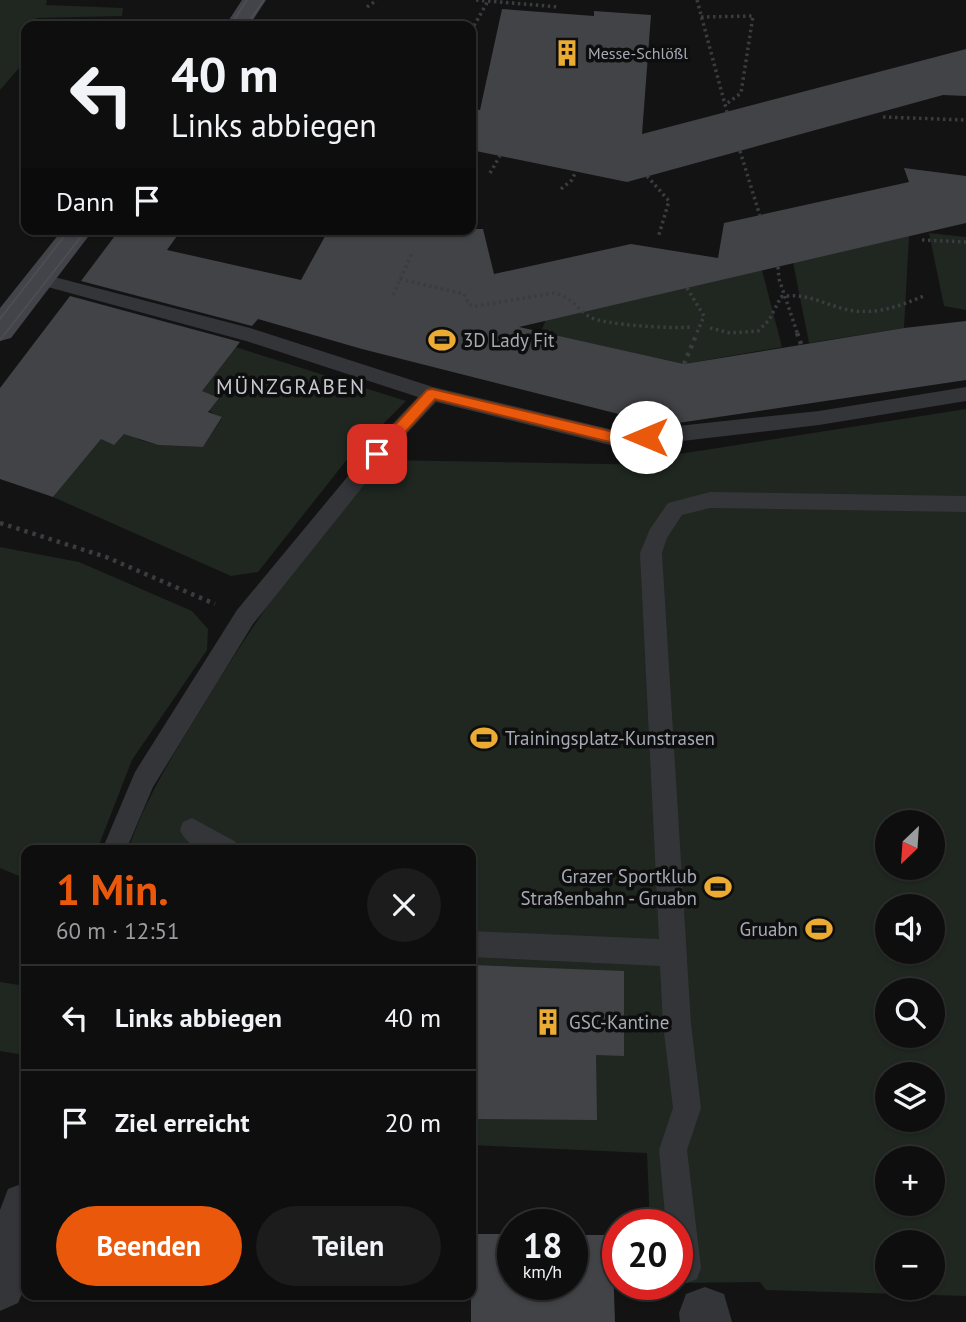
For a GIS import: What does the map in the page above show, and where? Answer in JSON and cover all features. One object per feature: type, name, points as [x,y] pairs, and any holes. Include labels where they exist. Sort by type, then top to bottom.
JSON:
[{"type":"main road","points":[[240,21],[254,0]]},
{"type":"main road","points":[[0,330],[74,235]]},
{"type":"street","points":[[0,1285],[21,1222]]},
{"type":"lane","points":[[40,279],[250,335],[432,394],[622,440],[819,418],[966,394]]},
{"type":"lane","points":[[116,845],[144,780],[245,617],[389,440],[432,394]]},
{"type":"lane","points":[[699,1301],[673,1150],[687,1108],[677,1024],[652,553],[657,535],[675,509],[710,500],[966,504]]},
{"type":"lane","points":[[192,830],[218,845]]},
{"type":"lane","points":[[476,944],[673,953]]},
{"type":"path","points":[[367,7],[377,0]]},
{"type":"path","points":[[476,0],[558,7]]},
{"type":"path","points":[[697,0],[727,112]]},
{"type":"path","points":[[476,25],[488,1]]},
{"type":"path","points":[[701,17],[753,16],[741,93],[725,105]]},
{"type":"path","points":[[883,117],[966,120]]},
{"type":"path","points":[[740,151],[760,216]]},
{"type":"path","points":[[490,173],[500,156]]},
{"type":"path","points":[[561,189],[572,180],[576,172]]},
{"type":"path","points":[[647,176],[669,201],[658,238]]},
{"type":"path","points":[[922,240],[966,242]]},
{"type":"path","points":[[393,295],[413,251]]},
{"type":"path","points":[[778,267],[784,296],[800,344]]},
{"type":"path","points":[[400,279],[464,294],[468,305],[474,307],[484,307],[529,295],[553,293],[573,299],[588,316],[606,324],[634,323],[666,329],[690,327]]},
{"type":"path","points":[[684,364],[704,316],[687,288]]},
{"type":"path","points":[[784,296],[804,296],[831,306],[858,311],[891,309],[924,296]]},
{"type":"path","points":[[710,328],[730,333],[758,331],[769,320],[784,296]]},
{"type":"path","points":[[0,523],[106,557],[245,617]]},
{"type":"shaded area","points":[[0,0],[47,0],[46,5],[123,8],[122,16],[37,18],[33,21],[21,21],[21,66],[0,90]]},
{"type":"shaded area","points":[[929,233],[966,237],[966,310],[944,306]]},
{"type":"shaded area","points":[[909,236],[904,328],[809,343],[793,262]]},
{"type":"shaded area","points":[[762,270],[782,347],[684,364],[541,332],[563,276]]},
{"type":"shaded area","points":[[147,319],[406,401],[345,462],[258,572],[231,576],[53,497],[77,466],[62,398],[140,440],[158,445],[203,447],[222,418],[194,399],[184,388],[168,363]]},
{"type":"shaded area","name":"Grazer Sportklub Straßenbahn - Gruabn","points":[[966,409],[966,1296],[945,1295],[945,1230],[875,1230],[875,1293],[766,1290],[760,1282],[693,1283],[693,1209],[649,1209],[647,1153],[476,1145],[476,845],[130,845],[160,778],[242,643],[309,548],[385,460],[661,465],[660,457]]},
{"type":"shaded area","points":[[0,547],[79,562],[192,611],[208,629],[207,650],[132,760],[99,845],[21,845],[21,877],[0,868]]},
{"type":"shaded area","points":[[0,982],[21,985],[21,1054],[0,1051]]},
{"type":"building","points":[[502,9],[594,16],[594,11],[651,15],[642,134],[966,49],[966,96],[943,95],[627,182],[476,151],[476,109],[480,110]]},
{"type":"building","points":[[904,168],[966,176],[966,223],[519,327],[684,364],[904,328],[966,321],[966,380],[662,425],[362,349],[258,319],[252,326],[81,281],[116,235],[178,235],[167,250],[301,280],[326,235],[476,235],[476,229],[483,229],[494,274],[631,244],[718,258],[724,223],[909,182]]},
{"type":"building","points":[[70,296],[240,342],[202,391],[219,398],[208,412],[222,417],[203,447],[158,445],[124,434],[114,445],[101,439],[53,497],[0,479],[0,388]]},
{"type":"building","name":"GSC-Kantine","points":[[476,965],[624,971],[624,1056],[596,1055],[597,1120],[476,1119]]},
{"type":"building","points":[[476,1234],[497,1234],[497,1300],[588,1300],[588,1235],[602,1235],[602,1300],[614,1300],[615,1322],[471,1322],[471,1300],[476,1300]]},
{"type":"tram line","points":[[233,21],[247,0]]},
{"type":"tram line","points":[[249,21],[264,0]]},
{"type":"tram line","points":[[0,319],[65,235]]},
{"type":"tram line","points":[[0,340],[82,235]]},
{"type":"place","name":"Messe-Schlößl","points":[[567,53]]},
{"type":"place","name":"3D Lady Fit","points":[[442,340]]},
{"type":"place","name":"Trainingsplatz-Kunstrasen","points":[[484,738]]},
{"type":"place","name":"Grazer Sportklub Straßenbahn - Gruabn","points":[[718,887]]},
{"type":"place","name":"Gruabn","points":[[819,929]]},
{"type":"place","name":"GSC-Kantine","points":[[548,1022]]},
{"type":"district","name":"MÜNZGRABEN","points":[[291,386]]},
{"type":"route","points":[[377,454],[432,394],[622,440],[646,437]]}]
